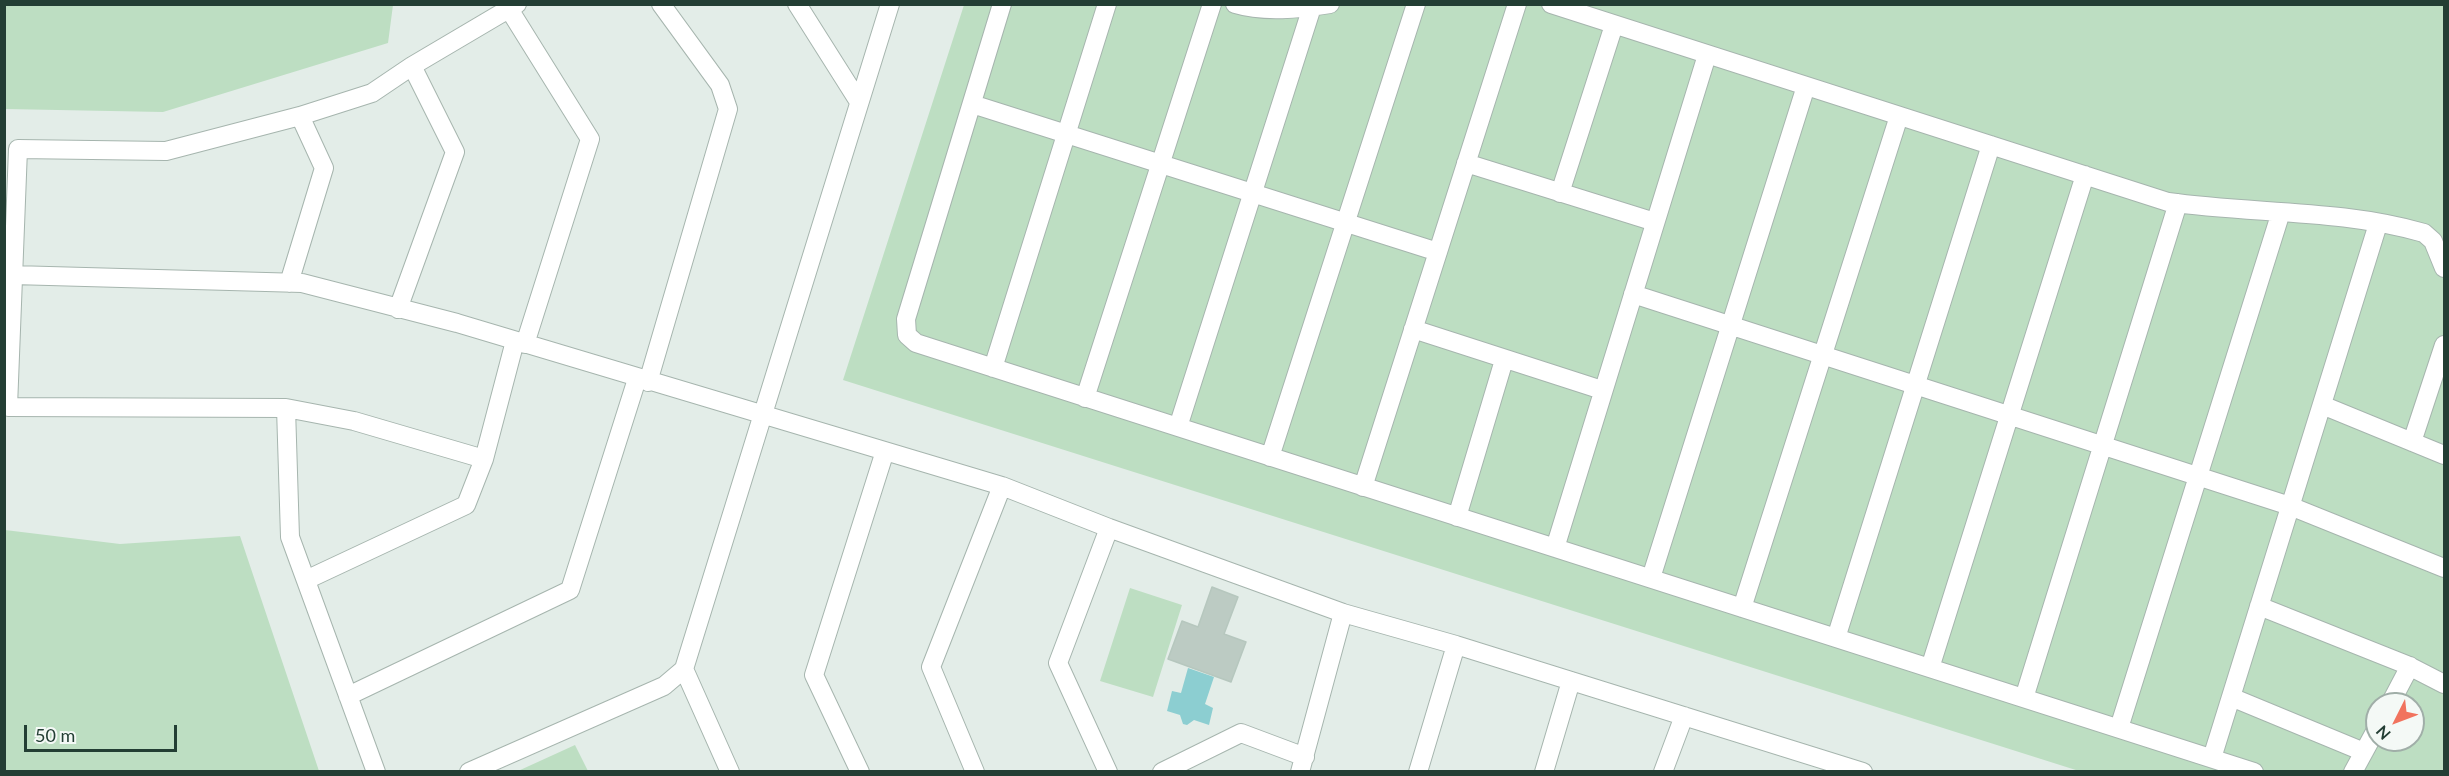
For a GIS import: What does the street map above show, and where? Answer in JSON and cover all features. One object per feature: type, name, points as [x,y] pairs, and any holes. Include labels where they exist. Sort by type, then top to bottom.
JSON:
[{"type":"street","points":[[348,696],[570,590],[642,380],[728,109],[720,86],[661,4]]},
{"type":"street","points":[[797,4],[859,102]]},
{"type":"street","points":[[469,771],[664,686],[684,669],[765,414],[890,4]]},
{"type":"street","points":[[1002,4],[905,326],[907,335],[916,343],[2254,771]]},
{"type":"street","points":[[993,368],[1107,4]]},
{"type":"street","points":[[1085,398],[1212,4]]},
{"type":"street","points":[[1178,427],[1253,193],[1321,6],[1250,9],[1235,4]]},
{"type":"street","points":[[1270,457],[1416,4]]},
{"type":"street","points":[[1363,487],[1516,4]]},
{"type":"street","points":[[1551,4],[2178,203],[2217,209],[2281,212],[2378,224],[2424,233],[2433,241],[2445,268]]},
{"type":"street","points":[[306,580],[466,505],[484,459],[520,343],[590,139],[513,7],[412,66],[372,93],[300,116],[166,151],[18,149],[8,407],[286,408],[354,421],[484,459]]},
{"type":"street","points":[[1560,193],[1614,25]]},
{"type":"street","points":[[1555,548],[1707,55]]},
{"type":"street","points":[[398,309],[455,152],[412,66]]},
{"type":"street","points":[[1651,578],[1806,86]]},
{"type":"street","points":[[972,104],[1438,252]]},
{"type":"street","points":[[289,283],[324,168],[300,116]]},
{"type":"street","points":[[1742,608],[1899,116]]},
{"type":"street","points":[[1836,638],[1991,145]]},
{"type":"street","points":[[1466,163],[1655,222]]},
{"type":"street","points":[[1930,668],[2085,175]]},
{"type":"street","points":[[2024,698],[2178,203]]},
{"type":"street","points":[[2119,729],[2281,212]]},
{"type":"street","points":[[2212,758],[2378,224]]},
{"type":"street","points":[[13,274],[302,283],[457,323],[1002,486],[1109,528],[1343,613],[1456,645],[1863,771]]},
{"type":"street","points":[[1633,294],[2290,506],[2445,568]]},
{"type":"street","points":[[1413,329],[1602,390]]},
{"type":"street","points":[[2412,442],[2445,345]]},
{"type":"street","points":[[1457,517],[1504,360]]},
{"type":"street","points":[[2322,405],[2445,455]]},
{"type":"street","points":[[286,408],[290,537],[376,771]]},
{"type":"street","points":[[860,771],[814,675],[885,451]]},
{"type":"street","points":[[975,771],[931,667],[1002,486]]},
{"type":"street","points":[[1108,771],[1058,663],[1109,528]]},
{"type":"street","points":[[2259,606],[2410,666],[2445,684]]},
{"type":"street","points":[[1162,771],[1241,733],[1302,764],[1343,613]]},
{"type":"street","points":[[1418,771],[1456,645]]},
{"type":"street","points":[[2396,692],[2410,666]]},
{"type":"street","points":[[684,669],[730,771]]},
{"type":"street","points":[[1544,771],[1571,681]]},
{"type":"street","points":[[2231,697],[2364,752],[2353,771]]},
{"type":"street","points":[[1663,771],[1684,716]]},
{"type":"green space","points":[[5,4],[393,5],[388,43],[163,112],[5,109]]},
{"type":"green space","points":[[964,5],[2444,5],[2444,771],[2079,771],[843,380]]},
{"type":"green space","points":[[5,530],[120,544],[240,536],[319,771],[5,771]]},
{"type":"green space","points":[[1130,588],[1182,605],[1153,697],[1100,681]]},
{"type":"green space","points":[[575,745],[588,771],[518,771]]},
{"type":"water","points":[[1188,668],[1214,677],[1205,704],[1213,708],[1209,725],[1194,720],[1187,725],[1183,724],[1180,715],[1167,711],[1172,691],[1181,693]]},
{"type":"building","points":[[1212,587],[1238,597],[1224,634],[1246,642],[1231,682],[1168,659],[1182,621],[1198,627]]}]
